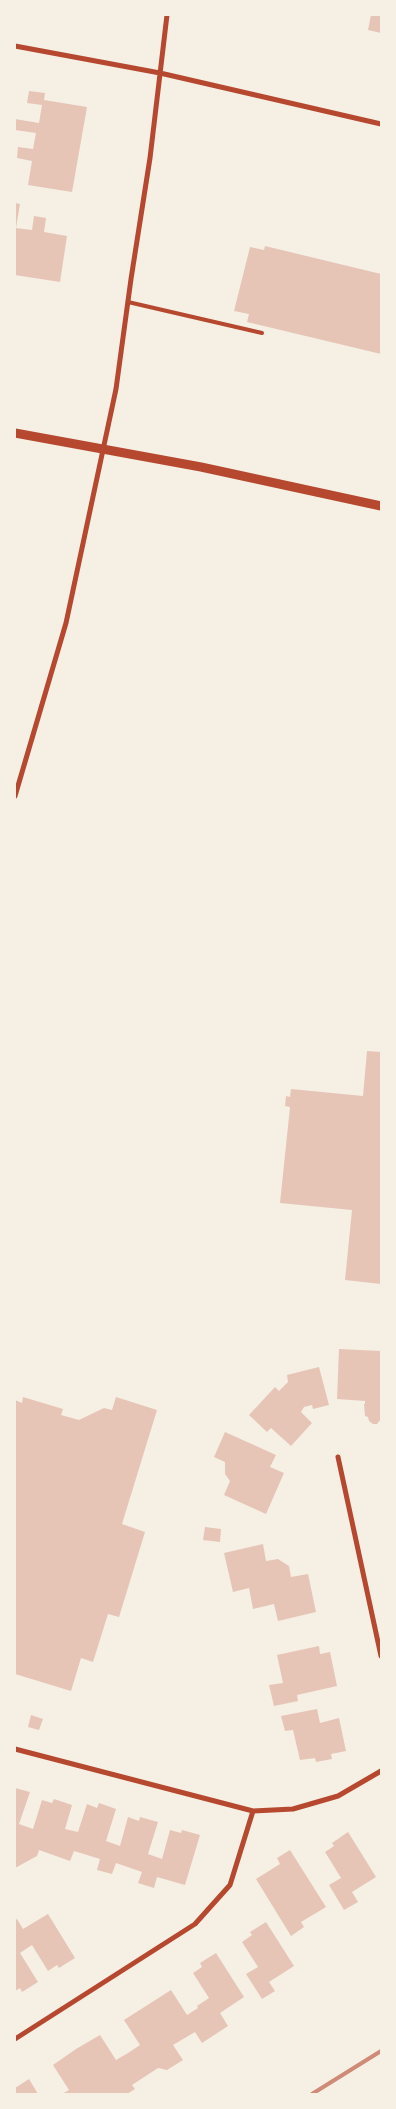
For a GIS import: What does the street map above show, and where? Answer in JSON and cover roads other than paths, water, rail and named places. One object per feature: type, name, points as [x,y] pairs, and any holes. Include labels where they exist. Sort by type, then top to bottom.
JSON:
[{"type":"street","points":[[15,796],[66,623],[116,388],[150,158],[167,15]]},
{"type":"street","points":[[15,46],[160,73],[381,124]]},
{"type":"street","points":[[15,433],[201,467],[381,506]]},
{"type":"street","points":[[338,1457],[381,1656]]},
{"type":"street","points":[[15,1749],[253,1811],[293,1809],[338,1796],[381,1771]]},
{"type":"street","points":[[15,2038],[195,1924],[230,1885],[253,1811]]},
{"type":"lane","points":[[128,302],[262,333]]},
{"type":"railway","points":[[312,2094],[381,2051]]}]
